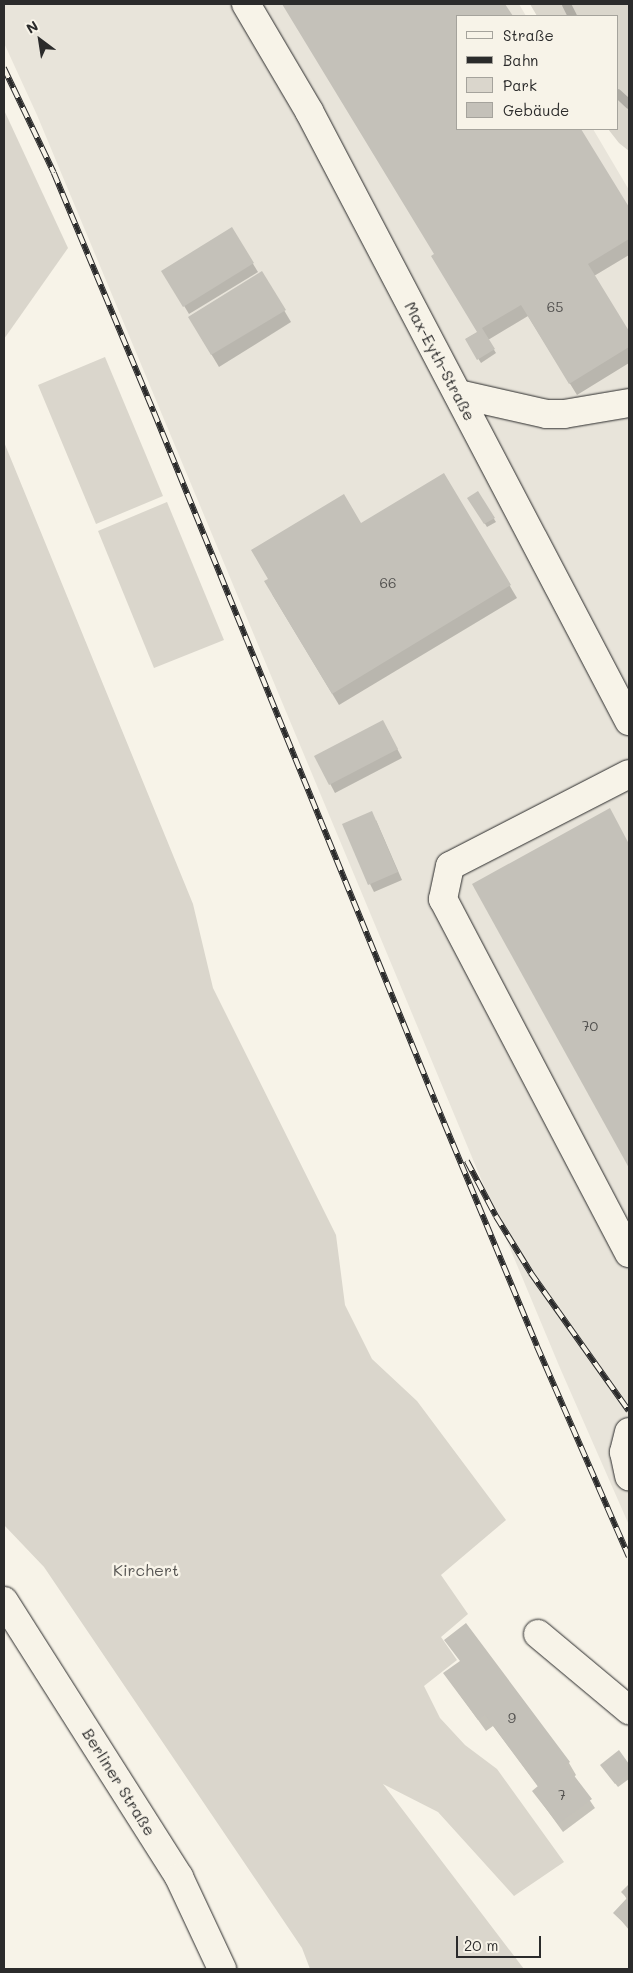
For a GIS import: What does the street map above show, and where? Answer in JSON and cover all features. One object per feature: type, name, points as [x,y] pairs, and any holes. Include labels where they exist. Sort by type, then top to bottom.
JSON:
[{"type":"street","name":"Max-Eyth-Straße","points":[[246,4],[309,112],[629,721]]},
{"type":"street","points":[[458,394],[547,414],[564,414],[629,403]]},
{"type":"street","points":[[629,774],[450,866],[443,899],[629,1253]]},
{"type":"street","points":[[629,1432],[624,1452],[629,1476]]},
{"type":"street","name":"Berliner Straße","points":[[4,1601],[179,1877],[222,1969]]},
{"type":"street","points":[[538,1634],[629,1710]]},
{"type":"shaded area","points":[[4,4],[519,4],[525,15],[456,15],[456,130],[594,130],[629,190],[629,1525],[560,1368],[37,115],[4,43]]},
{"type":"green space","points":[[530,4],[629,4],[629,151],[619,143],[609,130],[618,130],[618,15],[536,15]]},
{"type":"green space","points":[[4,110],[68,248],[4,339]]},
{"type":"green space","points":[[105,357],[163,496],[96,524],[38,385]]},
{"type":"green space","name":"Kirchert","points":[[4,442],[193,904],[213,988],[336,1235],[345,1305],[372,1359],[417,1401],[506,1520],[441,1575],[468,1614],[441,1637],[457,1660],[424,1686],[440,1718],[465,1745],[497,1769],[564,1862],[514,1896],[438,1812],[383,1784],[524,1969],[310,1969],[302,1948],[44,1567],[4,1525]]},
{"type":"green space","points":[[167,502],[224,640],[154,668],[98,531]]},
{"type":"building","points":[[282,4],[505,4],[512,15],[456,15],[456,130],[582,130],[629,207],[629,239],[588,264],[629,331],[629,347],[569,384],[521,305],[482,328],[495,349],[477,360],[465,339],[477,332],[431,256],[434,254]]},
{"type":"building","points":[[232,227],[254,263],[183,307],[161,271]]},
{"type":"building","points":[[262,271],[286,310],[211,355],[188,317]]},
{"type":"building","points":[[444,473],[511,585],[332,694],[264,581],[268,579],[251,550],[344,494],[361,523]]},
{"type":"building","points":[[478,491],[495,518],[484,524],[467,498]]},
{"type":"building","points":[[383,720],[398,749],[329,785],[314,756]]},
{"type":"building","points":[[610,808],[629,844],[629,1168],[472,884]]},
{"type":"building","points":[[372,811],[398,872],[368,885],[342,824]]},
{"type":"building","points":[[466,1623],[570,1762],[566,1765],[592,1799],[558,1824],[532,1791],[538,1786],[485,1715],[478,1720],[443,1673],[460,1661],[444,1640]]},
{"type":"building","points":[[619,1750],[629,1764],[629,1773],[615,1784],[600,1765]]},
{"type":"building","points":[[629,1884],[629,1928],[613,1913],[627,1898],[621,1892]]},
{"type":"waterway","points":[[566,4],[572,15]]},
{"type":"waterway","points":[[618,94],[629,104]]},
{"type":"railway","points":[[4,68],[54,173],[154,412],[436,1103],[537,1346],[629,1557]]},
{"type":"railway","points":[[467,1161],[496,1216],[531,1273],[629,1411]]}]
